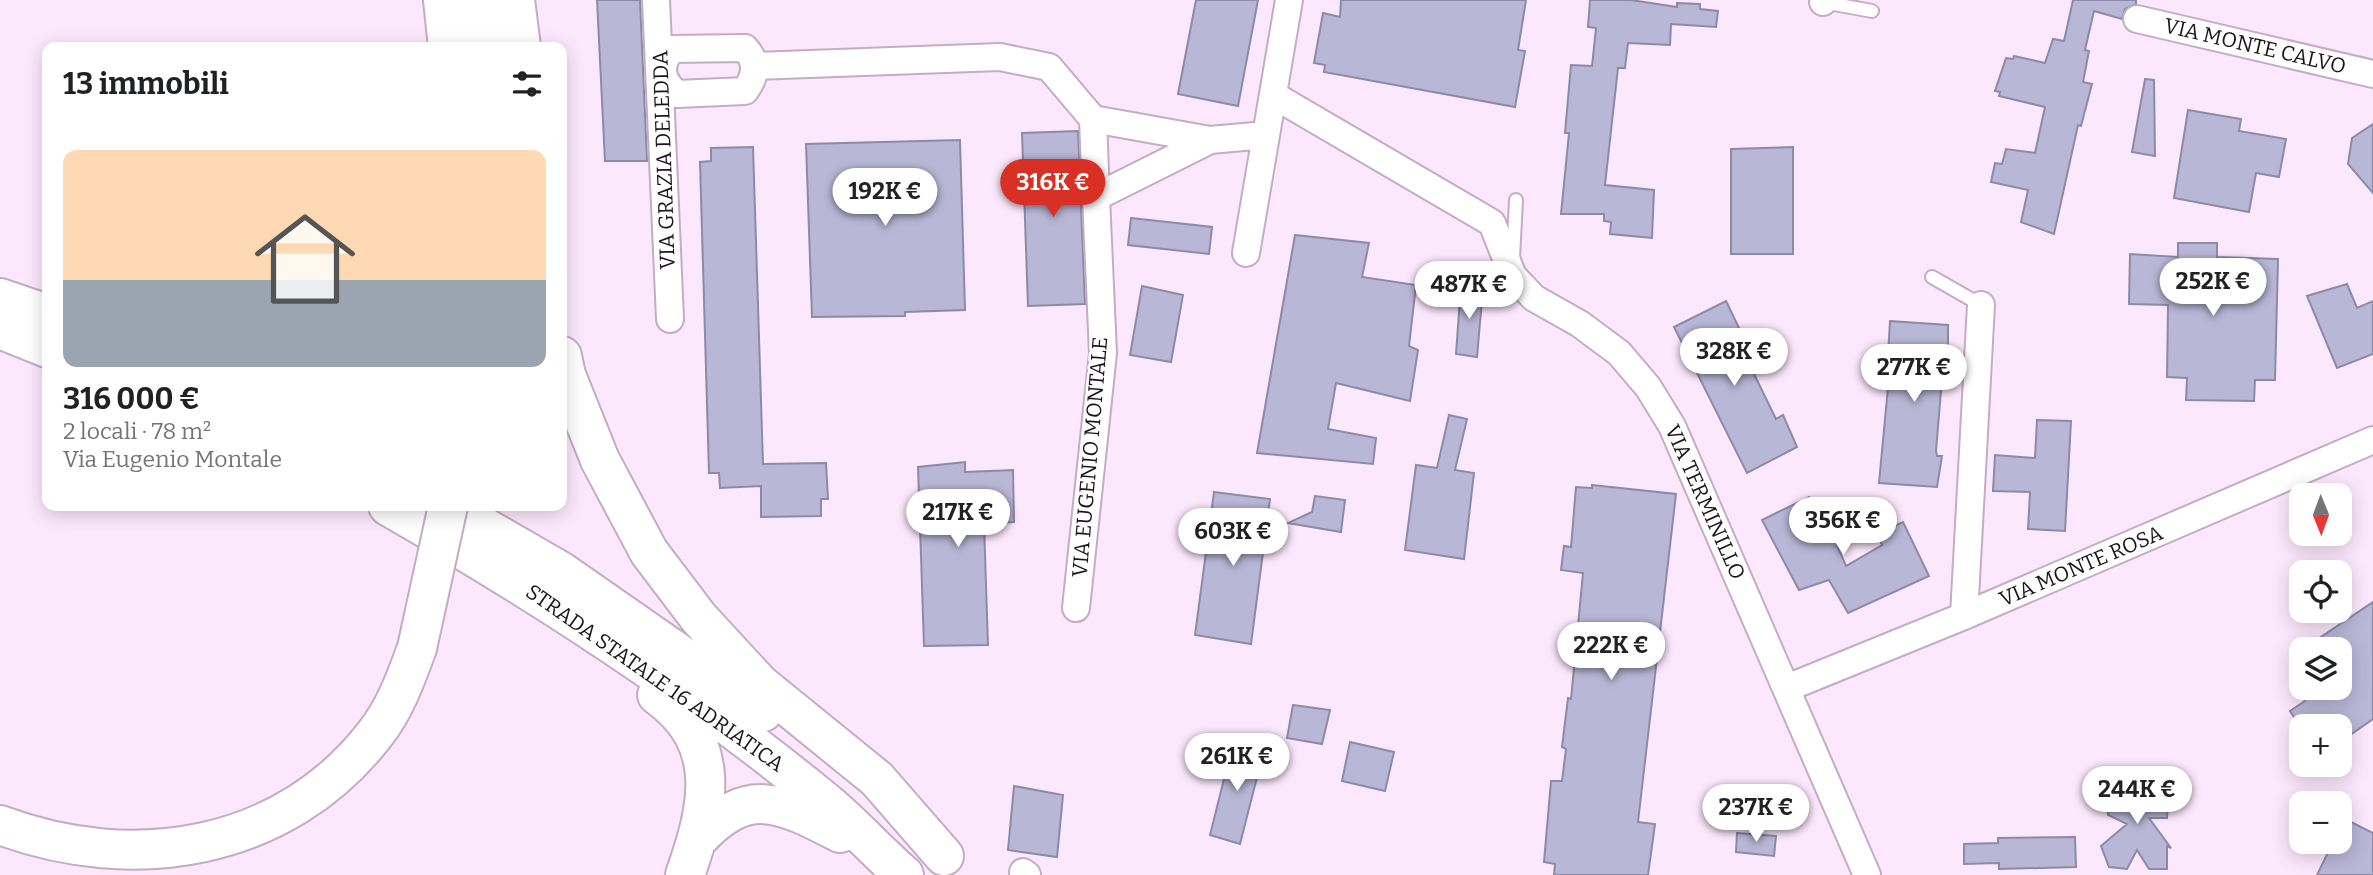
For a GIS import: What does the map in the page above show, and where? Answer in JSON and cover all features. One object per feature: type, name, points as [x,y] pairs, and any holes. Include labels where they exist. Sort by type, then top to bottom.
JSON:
[{"type":"highway","points":[[443,0],[447,42]]},
{"type":"highway","points":[[479,0],[483,42]]},
{"type":"highway","points":[[515,0],[520,42]]},
{"type":"highway","points":[[0,281],[42,294]]},
{"type":"highway","points":[[0,298],[42,312]]},
{"type":"highway","points":[[0,328],[42,346]]},
{"type":"highway","points":[[0,351],[42,364]]},
{"type":"highway","points":[[567,378],[600,460],[649,552],[699,618],[760,684],[877,779],[953,865]]},
{"type":"highway","name":"STRADA STATALE 16 ADRIATICA","points":[[396,511],[516,579],[712,713],[825,801],[890,863]]},
{"type":"highway","points":[[0,825],[74,852],[168,854],[220,845],[267,825],[306,802],[343,770],[377,733],[400,694],[417,648],[447,511]]},
{"type":"highway","name":"STRADA STATALE 16 ADRIATICA","points":[[457,511],[562,572],[755,705],[953,865]]},
{"type":"highway","points":[[516,579],[544,615],[670,705],[699,740],[706,762],[706,789],[691,858]]},
{"type":"highway","points":[[691,858],[717,819],[744,805],[775,804],[804,814],[890,863]]},
{"type":"street","name":"VIA GRAZIA DELEDDA","points":[[656,0],[662,72],[670,320]]},
{"type":"street","points":[[1246,253],[1289,0]]},
{"type":"street","name":"VIA MONTE CALVO","points":[[2137,19],[2373,74]]},
{"type":"street","points":[[745,48],[752,55],[755,66],[753,80],[746,91],[677,94],[667,86],[662,72],[664,58],[672,49],[745,48]]},
{"type":"street","points":[[755,66],[1000,57],[1049,67],[1093,118],[1210,140],[1266,135]]},
{"type":"street","name":"VIA TERMINILLO","points":[[1273,95],[1492,223],[1513,276],[1534,299],[1580,324],[1619,353],[1655,396],[1672,426],[1867,875]]},
{"type":"street","name":"VIA EUGENIO MONTALE","points":[[1076,608],[1103,353],[1093,118]]},
{"type":"street","points":[[1096,197],[1210,140]]},
{"type":"street","points":[[1964,617],[1981,304]]},
{"type":"street","name":"VIA MONTE ROSA","points":[[1787,688],[1964,617],[2373,440]]},
{"type":"lane","points":[[1824,1],[1872,11]]},
{"type":"lane","points":[[1513,276],[1516,200]]},
{"type":"lane","points":[[1932,277],[1981,304]]},
{"type":"building","points":[[597,0],[640,0],[647,161],[605,161]]},
{"type":"building","points":[[1196,0],[1258,0],[1238,106],[1178,94]]},
{"type":"building","points":[[1341,0],[1526,0],[1518,50],[1525,51],[1515,107],[1324,72],[1325,65],[1314,63],[1323,13],[1340,17]]},
{"type":"building","points":[[1590,0],[1631,0],[1677,7],[1677,3],[1700,4],[1700,9],[1718,11],[1716,27],[1671,24],[1670,45],[1628,43],[1625,68],[1618,68],[1605,185],[1654,190],[1652,238],[1610,234],[1611,222],[1604,221],[1604,214],[1561,214],[1569,133],[1565,133],[1571,65],[1592,66],[1596,28],[1588,27]]},
{"type":"building","points":[[2073,0],[2136,0],[2136,4],[2125,9],[2122,19],[2094,11],[2085,50],[2089,51],[2083,82],[2092,84],[2081,126],[2078,125],[2054,234],[2021,222],[2028,190],[1991,182],[1995,163],[2002,164],[2006,149],[2035,153],[2045,107],[1999,96],[2000,92],[1995,91],[2006,58],[2013,59],[2014,56],[2045,63],[2053,39],[2064,41]]},
{"type":"building","points":[[2145,79],[2154,80],[2155,156],[2132,152]]},
{"type":"building","points":[[2188,110],[2241,119],[2239,131],[2286,139],[2279,177],[2256,173],[2249,212],[2174,198]]},
{"type":"building","points":[[2373,124],[2373,193],[2348,164],[2352,138]]},
{"type":"building","points":[[1078,131],[1085,304],[1028,306],[1022,133]]},
{"type":"building","points":[[960,140],[965,310],[905,312],[905,316],[812,317],[806,144]]},
{"type":"building","points":[[753,147],[763,464],[826,463],[828,499],[821,499],[821,516],[761,517],[761,486],[720,488],[719,473],[709,473],[700,162],[711,161],[711,148]]},
{"type":"building","points":[[1793,147],[1793,254],[1731,254],[1731,149]]},
{"type":"building","points":[[1131,218],[1212,227],[1209,254],[1128,245]]},
{"type":"building","points":[[1295,235],[1369,243],[1362,277],[1416,285],[1409,346],[1418,350],[1410,401],[1336,383],[1328,429],[1376,438],[1373,464],[1257,453]]},
{"type":"building","points":[[2178,243],[2217,243],[2217,257],[2278,259],[2275,380],[2255,380],[2254,401],[2186,400],[2187,378],[2167,377],[2168,305],[2129,304],[2130,254],[2178,257]]},
{"type":"building","points":[[2347,284],[2357,308],[2373,301],[2373,354],[2337,368],[2307,296]]},
{"type":"building","points":[[1461,285],[1483,288],[1477,357],[1456,354]]},
{"type":"building","points":[[1142,286],[1183,295],[1171,362],[1130,355]]},
{"type":"building","points":[[1726,301],[1741,332],[1735,335],[1776,419],[1783,415],[1797,447],[1747,473],[1674,327]]},
{"type":"building","points":[[1890,321],[1948,325],[1948,355],[1944,354],[1936,451],[1937,456],[1942,456],[1937,487],[1879,483],[1891,355],[1888,355]]},
{"type":"building","points":[[1449,415],[1467,419],[1455,470],[1474,473],[1464,559],[1405,550],[1416,465],[1437,468]]},
{"type":"building","points":[[2037,420],[2071,421],[2065,531],[2028,529],[2030,492],[1993,491],[1995,455],[2035,458]]},
{"type":"building","points":[[965,462],[965,472],[1013,470],[1014,522],[984,524],[988,645],[924,646],[918,467]]},
{"type":"building","points":[[1592,485],[1676,494],[1638,822],[1655,824],[1648,875],[1554,875],[1555,864],[1544,862],[1551,781],[1562,781],[1566,749],[1562,747],[1568,698],[1571,699],[1583,573],[1561,570],[1564,546],[1571,547],[1576,487],[1592,488]]},
{"type":"building","points":[[1214,492],[1270,499],[1251,644],[1195,635]]},
{"type":"building","points":[[1315,496],[1345,500],[1341,532],[1288,523],[1312,512]]},
{"type":"building","points":[[1809,497],[1820,520],[1825,517],[1846,566],[1882,545],[1877,534],[1903,522],[1929,576],[1848,613],[1829,580],[1799,590],[1762,520]]},
{"type":"building","points":[[2373,602],[2373,719],[2352,734],[2352,714],[2292,714],[2290,711],[2304,700],[2352,700],[2352,637],[2321,637],[2342,623],[2352,623],[2352,616]]},
{"type":"building","points":[[1293,705],[1330,710],[1322,744],[1287,738]]},
{"type":"building","points":[[1350,742],[1394,752],[1385,791],[1342,781]]},
{"type":"building","points":[[1233,743],[1264,750],[1240,844],[1210,835]]},
{"type":"building","points":[[2110,783],[2132,788],[2169,785],[2167,818],[2149,818],[2171,848],[2167,846],[2167,869],[2149,869],[2137,850],[2127,869],[2109,867],[2101,846],[2127,824],[2108,815]]},
{"type":"building","points":[[1014,786],[1063,795],[1057,857],[1008,850]]},
{"type":"building","points":[[2352,822],[2373,833],[2373,875],[2317,875],[2327,854],[2352,854]]},
{"type":"building","points":[[1737,833],[1776,836],[1774,856],[1736,852]]},
{"type":"building","points":[[2075,837],[2076,867],[1999,869],[1999,863],[1964,864],[1964,844],[1998,843],[1998,838]]}]
